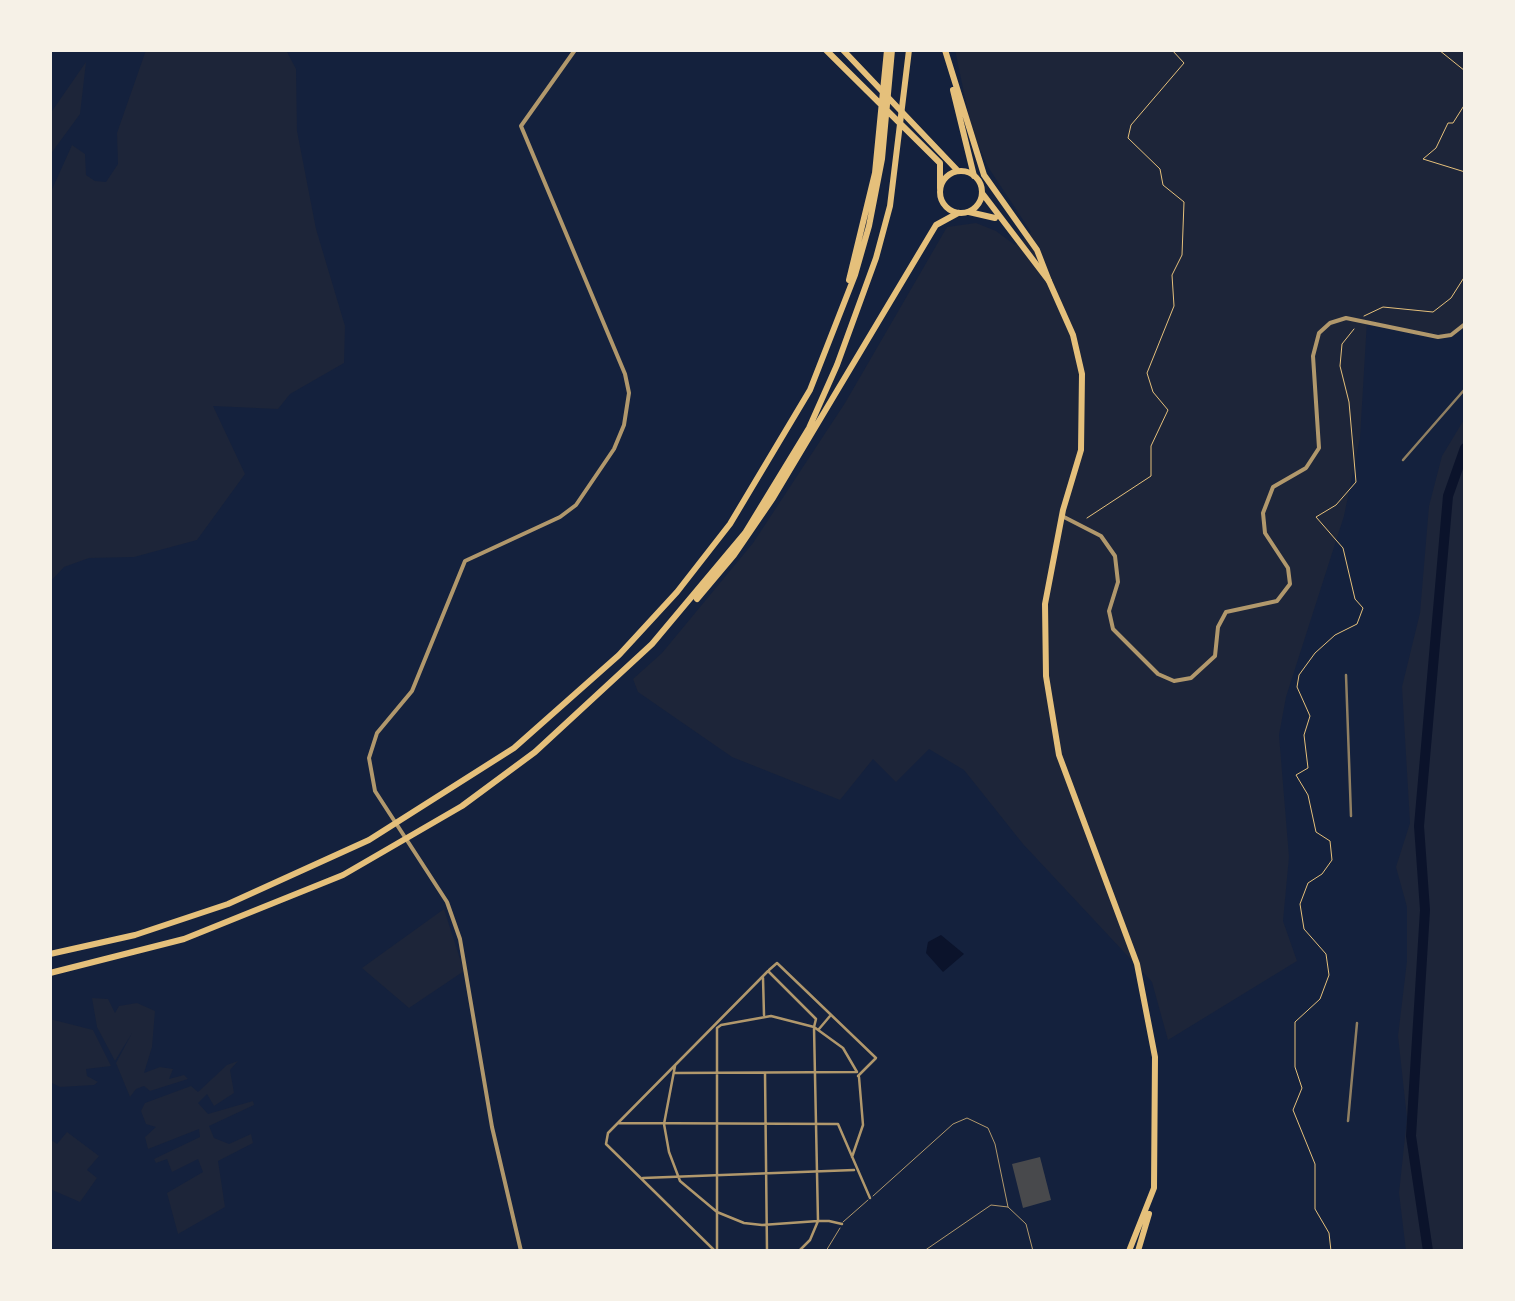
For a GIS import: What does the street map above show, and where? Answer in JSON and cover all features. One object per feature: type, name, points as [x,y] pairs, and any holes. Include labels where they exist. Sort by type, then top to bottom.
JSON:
[{"type":"highway","points":[[826,50],[940,164],[944,204],[958,213]]},
{"type":"highway","points":[[843,50],[958,172],[974,176]]},
{"type":"highway","points":[[50,954],[135,935],[293,877],[370,840],[514,748],[619,654],[677,592],[730,524],[801,407],[836,321],[869,226],[890,50]]},
{"type":"highway","points":[[680,612],[769,496],[824,396],[876,258],[901,140],[909,50]]},
{"type":"highway","points":[[945,50],[974,176],[1002,222],[1049,281]]},
{"type":"highway","points":[[950,74],[984,175],[1036,250],[1068,322],[1082,374],[1081,450],[1062,516],[1045,604],[1046,676],[1060,754],[1137,964],[1155,1056],[1154,1188],[1138,1251]]},
{"type":"highway","points":[[928,142],[942,161],[945,178],[940,188]]},
{"type":"highway","points":[[945,178],[958,172]]},
{"type":"highway","points":[[967,212],[976,207],[982,193]]},
{"type":"highway","points":[[50,973],[107,962],[254,914],[344,875],[411,837],[535,752],[608,689],[734,555],[799,457],[936,225],[967,212],[990,214],[1002,222]]},
{"type":"highway","points":[[1130,1251],[1154,1188]]},
{"type":"street","points":[[521,1251],[492,1126],[460,939],[447,902],[370,777],[372,745],[412,691],[459,570],[475,553],[560,517],[576,504],[614,449],[628,409],[625,374],[521,126],[574,50]]},
{"type":"street","points":[[1062,516],[1101,536],[1116,556],[1118,582],[1109,611],[1113,629],[1165,678],[1182,681],[1200,673],[1215,656],[1218,627],[1226,612],[1276,601],[1288,590],[1288,568],[1265,533],[1264,503],[1272,487],[1306,468],[1318,448],[1313,356],[1319,333],[1336,320],[1360,320],[1438,337],[1451,335],[1465,324]]},
{"type":"street","points":[[674,1073],[858,1074],[876,1058],[777,962],[606,1137],[606,1144],[716,1251]]},
{"type":"street","points":[[768,970],[816,1019],[818,1221],[810,1240],[799,1251]]},
{"type":"street","points":[[764,976],[764,1016]]},
{"type":"street","points":[[816,1028],[831,1015]]},
{"type":"street","points":[[715,1027],[736,1019],[764,1016],[816,1028],[843,1048],[858,1074],[863,1124],[852,1158]]},
{"type":"street","points":[[715,1027],[716,1251]]},
{"type":"street","points":[[676,1064],[664,1124],[678,1177],[716,1212],[744,1224],[842,1224]]},
{"type":"street","points":[[765,1073],[767,1251]]},
{"type":"street","points":[[618,1124],[817,1123],[843,1127],[855,1170],[870,1198]]},
{"type":"street","points":[[641,1178],[855,1170]]},
{"type":"lane","points":[[826,1251],[842,1224],[953,1124],[967,1118],[988,1128],[1008,1207],[1026,1224],[1033,1251]]},
{"type":"lane","points":[[924,1251],[991,1205],[1008,1207]]},
{"type":"path","points":[[1078,522],[1151,476],[1151,446],[1168,410],[1153,392],[1147,373],[1174,306],[1172,275],[1182,255],[1184,202],[1163,185],[1160,168],[1128,138],[1131,125],[1166,90],[1184,64],[1172,50]]},
{"type":"path","points":[[1439,50],[1465,70]]},
{"type":"path","points":[[1465,104],[1453,123],[1448,123],[1436,148],[1423,159],[1465,172]]},
{"type":"path","points":[[1330,1251],[1329,1232],[1315,1209],[1315,1164],[1293,1110],[1302,1088],[1295,1067],[1295,1022],[1320,1000],[1329,975],[1326,954],[1304,928],[1300,904],[1308,883],[1332,863],[1330,841],[1316,832],[1308,795],[1296,775],[1308,768],[1304,735],[1310,716],[1297,688],[1300,675],[1314,655],[1335,635],[1357,624],[1363,608],[1355,599],[1343,548],[1316,517],[1336,505],[1356,482],[1349,402],[1340,366],[1344,338],[1360,320],[1383,307],[1432,312],[1449,300],[1465,276]]},
{"type":"shaded area","points":[[146,50],[286,50],[296,69],[297,131],[316,229],[345,326],[344,363],[290,394],[278,409],[213,406],[245,474],[197,540],[134,557],[89,558],[64,567],[50,582],[50,194],[72,145],[85,154],[86,175],[95,181],[106,182],[118,164],[117,133]]},
{"type":"shaded area","points":[[955,50],[1465,50],[1465,322],[1455,332],[1441,335],[1367,321],[1360,438],[1344,516],[1286,697],[1279,735],[1289,857],[1283,921],[1297,961],[1168,1040],[1152,982],[1023,844],[964,770],[929,749],[896,782],[873,759],[840,800],[732,757],[638,692],[633,679],[662,653],[753,543],[845,403],[947,227],[976,223],[1015,245],[1031,232],[988,167],[972,131]]},
{"type":"shaded area","points":[[86,62],[80,114],[50,155],[50,114]]},
{"type":"shaded area","points":[[1465,418],[1465,1251],[1406,1251],[1399,1193],[1407,1118],[1398,1036],[1407,961],[1407,907],[1396,867],[1410,823],[1402,687],[1420,613],[1429,506],[1442,456]]},
{"type":"shaded area","points":[[444,909],[464,971],[409,1008],[362,968]]},
{"type":"shaded area","points":[[941,935],[964,954],[943,972],[926,953],[928,942]]},
{"type":"shaded area","points":[[92,998],[108,999],[115,1013],[119,1006],[137,1003],[155,1011],[152,1047],[144,1073],[160,1067],[173,1069],[169,1079],[184,1075],[188,1079],[150,1091],[144,1086],[130,1097],[116,1063],[132,1033],[115,1061],[97,1027]]},
{"type":"shaded area","points":[[50,1019],[93,1030],[111,1066],[86,1069],[87,1076],[98,1082],[94,1085],[60,1087],[50,1082]]},
{"type":"shaded area","points":[[238,1061],[230,1070],[234,1093],[214,1106],[207,1094],[198,1103],[208,1114],[253,1101],[254,1105],[209,1126],[214,1138],[229,1144],[251,1134],[253,1143],[218,1161],[225,1207],[178,1234],[167,1193],[203,1172],[198,1159],[172,1172],[167,1159],[156,1163],[154,1159],[200,1137],[199,1129],[148,1149],[145,1137],[156,1127],[146,1124],[141,1111],[145,1103],[191,1086],[198,1092],[227,1065]]},
{"type":"shaded area","points":[[67,1132],[99,1156],[87,1170],[97,1178],[80,1202],[50,1189],[50,1139],[57,1144]]},
{"type":"building","points":[[1040,1157],[1051,1200],[1023,1208],[1012,1164]]},
{"type":"waterway","points":[[1428,1251],[1411,1136],[1425,910],[1419,826],[1448,496],[1465,448]]},
{"type":"railway","points":[[1403,460],[1465,389]]},
{"type":"railway","points":[[1346,675],[1351,816]]},
{"type":"railway","points":[[1348,1121],[1357,1023]]}]
